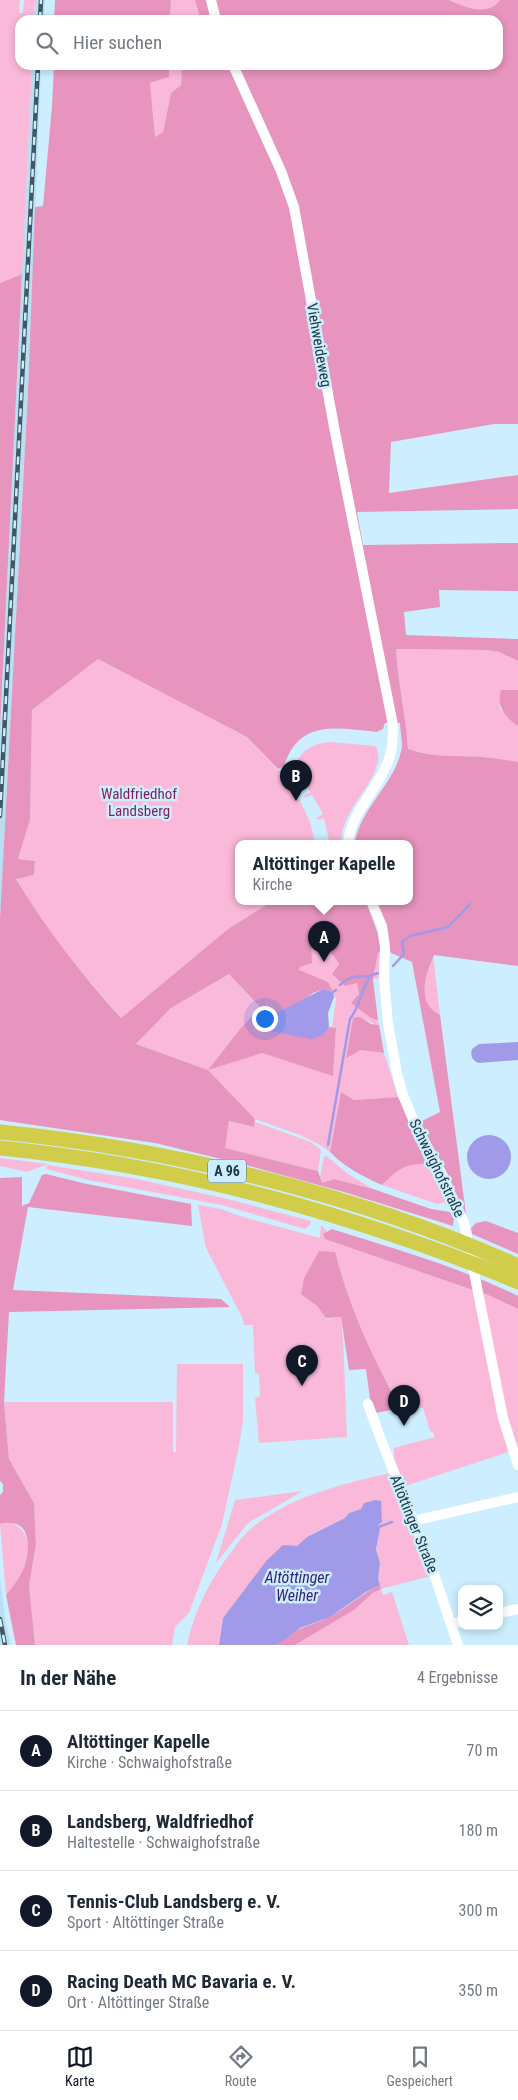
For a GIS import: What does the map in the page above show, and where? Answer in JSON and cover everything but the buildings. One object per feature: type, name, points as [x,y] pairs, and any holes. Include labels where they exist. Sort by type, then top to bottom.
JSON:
[{"type":"highway","name":"A 96","points":[[0,1132],[150,1154],[236,1173],[342,1201],[446,1236],[518,1266]]},
{"type":"highway","name":"A 96","points":[[0,1148],[61,1154],[232,1187],[340,1216],[488,1268],[518,1282]]},
{"type":"street","points":[[211,0],[215,15]]},
{"type":"street","name":"Viehweideweg","points":[[235,70],[281,171],[294,207],[337,441],[391,708],[393,742],[390,757],[354,823],[349,840]]},
{"type":"street","name":"Schwaighofstraße","points":[[373,905],[382,926],[385,947],[384,978],[388,1024],[397,1073],[403,1095],[415,1124],[443,1176],[464,1222],[503,1418],[518,1464]]},
{"type":"street","name":"Altöttinger Straße","points":[[368,1404],[432,1565],[458,1645]]},
{"type":"street","points":[[414,1521],[518,1498]]},
{"type":"street","points":[[503,1612],[518,1609]]},
{"type":"street","points":[[451,1624],[458,1622]]},
{"type":"shaded area","points":[[35,0],[45,0],[44,15],[34,15]]},
{"type":"shaded area","points":[[55,0],[171,0],[170,15],[54,15]]},
{"type":"shaded area","points":[[195,0],[449,0],[469,8],[483,9],[495,5],[500,0],[518,0],[518,424],[494,424],[391,442],[389,493],[518,475],[518,509],[357,512],[363,545],[518,543],[518,591],[439,590],[440,607],[404,612],[406,635],[518,639],[518,661],[499,652],[487,650],[396,649],[408,749],[426,754],[483,757],[518,762],[518,966],[434,955],[428,971],[425,988],[425,996],[428,1003],[432,1010],[440,1015],[466,1214],[420,1122],[440,1112],[412,962],[391,953],[377,905],[413,905],[413,840],[356,840],[364,818],[399,759],[402,746],[400,723],[385,723],[383,729],[377,732],[334,729],[321,730],[309,734],[299,740],[284,766],[278,769],[247,737],[98,659],[32,710],[30,820],[18,859],[35,861],[34,875],[16,879],[39,916],[65,951],[121,1018],[228,929],[267,905],[367,905],[378,934],[381,952],[378,953],[373,979],[378,1020],[371,1018],[351,1003],[359,994],[357,983],[345,986],[332,974],[339,964],[337,960],[321,945],[316,937],[311,938],[312,963],[300,967],[299,970],[328,982],[333,992],[323,989],[313,993],[265,1029],[285,1033],[324,1035],[329,1027],[336,1028],[333,1076],[262,1053],[208,1070],[255,1119],[254,1127],[229,1121],[225,1148],[318,1171],[322,1183],[334,1179],[373,1189],[431,1209],[450,1212],[454,1218],[453,1226],[344,1192],[242,1164],[155,1143],[0,1120],[0,919],[28,391],[35,207],[43,206],[54,70],[169,70],[169,77],[150,83],[155,137],[163,132],[171,93],[181,85],[182,70],[503,70],[503,15],[198,15]],"holes":[[[229,974],[260,1007],[208,1070],[136,1044],[171,1008]]]},
{"type":"shaded area","points":[[32,70],[41,70],[28,391],[0,919],[0,727]]},
{"type":"shaded area","points":[[22,274],[0,727],[0,283]]},
{"type":"shaded area","points":[[501,690],[518,690],[518,726],[503,711],[500,701]]},
{"type":"shaded area","points":[[360,1017],[371,1024],[379,1025],[384,1053],[361,1050],[346,1058],[353,1018]]},
{"type":"shaded area","points":[[341,1092],[354,1100],[398,1097],[440,1178],[425,1164],[417,1164],[401,1169],[382,1185],[354,1171],[336,1158],[330,1152]]},
{"type":"shaded area","points":[[46,1174],[191,1204],[192,1226],[28,1207],[13,1290],[221,1299],[230,1307],[9,1312],[4,1402],[9,1459],[34,1503],[36,1545],[29,1585],[35,1645],[16,1645],[6,1595],[22,1572],[28,1548],[26,1535],[20,1526],[13,1523],[0,1524],[0,1495],[3,1492],[3,1484],[0,1481],[0,1178],[22,1177],[22,1206],[29,1203],[42,1175]]},
{"type":"shaded area","points":[[486,1221],[518,1233],[518,1254],[472,1234],[471,1228],[476,1223]]},
{"type":"shaded area","points":[[332,1229],[473,1276],[518,1296],[518,1309],[488,1295],[325,1239],[323,1234]]},
{"type":"shaded area","points":[[319,1251],[335,1252],[355,1313],[380,1370],[400,1408],[376,1413],[371,1406],[366,1369],[349,1370],[341,1317],[326,1318],[317,1306],[301,1294],[304,1278]]},
{"type":"shaded area","points":[[0,1578],[5,1618],[11,1645],[0,1645]]},
{"type":"shaded area","points":[[380,1585],[381,1589],[373,1593],[354,1610],[295,1645],[277,1645],[288,1635],[329,1617]]},
{"type":"green space","points":[[0,0],[20,0],[19,13],[23,13],[24,0],[35,0],[34,15],[15,15],[15,70],[32,70],[22,274],[0,283]]},
{"type":"green space","points":[[171,0],[195,0],[198,15],[170,15]]},
{"type":"green space","points":[[449,0],[500,0],[489,8],[476,9]]},
{"type":"green space","points":[[169,70],[182,70],[181,85],[171,93],[163,132],[155,137],[150,83],[168,77]]},
{"type":"green space","points":[[396,649],[487,650],[499,652],[518,661],[518,690],[501,690],[500,709],[518,726],[518,762],[483,757],[426,754],[408,749]]},
{"type":"green space","name":"Waldfriedhof Landsberg","points":[[98,659],[247,737],[279,771],[285,769],[310,822],[314,840],[235,840],[235,905],[267,905],[228,929],[121,1018],[73,962],[37,915],[16,878],[34,875],[35,861],[18,859],[30,820],[32,710]]},
{"type":"green space","points":[[323,743],[375,746],[378,751],[375,771],[346,820],[341,840],[329,840],[324,818],[317,820],[316,818],[323,814],[312,795],[305,798],[304,796],[310,792],[303,778],[296,781],[295,772],[299,758],[308,748]]},
{"type":"green space","points":[[316,937],[339,964],[332,974],[357,983],[359,994],[352,1003],[371,1018],[378,1020],[379,1025],[363,1019],[353,1018],[346,1057],[361,1050],[384,1053],[398,1097],[354,1100],[341,1092],[330,1152],[300,1135],[255,1119],[208,1070],[136,1044],[171,1008],[229,974],[260,1007],[209,1069],[262,1053],[333,1075],[336,1028],[332,1027],[336,999],[328,982],[299,971],[311,938]]},
{"type":"green space","points":[[381,952],[380,978],[373,979],[378,953]]},
{"type":"green space","points":[[433,955],[440,1015],[432,1010],[425,996],[424,988],[427,971]]},
{"type":"green space","points":[[229,1121],[253,1127],[255,1122],[311,1142],[321,1150],[318,1171],[224,1148]]},
{"type":"green space","points":[[324,1156],[328,1157],[348,1174],[373,1189],[334,1179],[322,1183],[320,1177]]},
{"type":"green space","points":[[0,1158],[48,1164],[27,1172],[0,1166]]},
{"type":"green space","points":[[410,1164],[425,1164],[440,1178],[448,1202],[437,1204],[382,1185],[399,1168]]},
{"type":"green space","points":[[47,1165],[132,1178],[228,1199],[311,1221],[310,1225],[305,1229],[222,1205],[88,1180],[46,1169]]},
{"type":"green space","points":[[198,1205],[221,1209],[320,1238],[321,1225],[332,1237],[488,1295],[518,1309],[518,1449],[405,1486],[394,1460],[394,1448],[435,1437],[433,1432],[430,1431],[423,1408],[412,1406],[400,1408],[364,1336],[349,1299],[337,1260],[324,1251],[319,1251],[304,1278],[301,1293],[317,1306],[325,1319],[341,1317],[347,1437],[259,1443],[255,1398],[260,1396],[259,1374],[255,1373],[253,1325],[244,1325],[242,1317],[206,1248]]},
{"type":"green space","points":[[177,1364],[243,1364],[243,1420],[239,1446],[222,1524],[189,1613],[175,1627],[172,1645],[35,1645],[29,1585],[36,1545],[34,1503],[9,1459],[4,1402],[173,1402],[173,1452],[176,1452]]},
{"type":"green space","points":[[390,1473],[435,1575],[381,1589],[378,1579],[380,1563],[376,1549],[380,1529],[378,1525],[380,1523],[375,1500],[364,1503],[361,1509],[349,1513],[345,1518],[307,1537],[297,1546],[283,1546],[266,1561],[223,1618],[219,1645],[187,1645],[190,1631],[205,1593],[227,1558],[250,1529],[284,1507],[318,1492]]},
{"type":"green space","points":[[303,1491],[248,1523],[216,1563],[235,1500]]},
{"type":"green space","points":[[10,1523],[22,1530],[28,1548],[23,1573],[6,1595],[0,1524]]},
{"type":"green space","points":[[381,1589],[383,1595],[392,1592],[409,1645],[295,1645],[354,1610],[373,1593]]},
{"type":"water","points":[[323,989],[333,992],[334,997],[328,1013],[329,1027],[324,1035],[311,1039],[264,1030],[267,1022],[273,1015]]},
{"type":"water","points":[[518,1042],[518,1060],[479,1063],[471,1056],[472,1049],[479,1044]]},
{"type":"water","points":[[489,1135],[501,1139],[507,1145],[511,1157],[507,1169],[501,1175],[489,1179],[477,1175],[471,1169],[467,1157],[471,1145],[477,1139]]},
{"type":"water","name":"Altöttinger Weiher","points":[[375,1500],[381,1501],[382,1522],[378,1525],[380,1529],[376,1549],[380,1563],[378,1579],[380,1585],[366,1592],[330,1617],[300,1628],[277,1645],[219,1645],[223,1618],[266,1561],[283,1545],[297,1546],[307,1537],[345,1518],[349,1513],[361,1509],[364,1503]]},
{"type":"waterway","points":[[393,966],[404,954],[402,942],[410,936],[448,927],[470,904]]},
{"type":"waterway","points":[[328,1145],[350,1019],[370,976],[378,973]]},
{"type":"waterway","points":[[340,985],[350,978],[370,976]]},
{"type":"waterway","points":[[376,1528],[392,1522]]},
{"type":"railway","points":[[40,15],[41,0]]},
{"type":"railway","points":[[0,816],[38,70]]},
{"type":"railway","points":[[0,1619],[5,1645]]},
{"type":"place","name":"Landsberg, Waldfriedhof","points":[[296,801]]},
{"type":"place","name":"Altöttinger Kapelle","points":[[324,962]]},
{"type":"place","name":"Tennis-Club Landsberg e. V.","points":[[302,1386]]},
{"type":"place","name":"Racing Death MC Bavaria e. V.","points":[[404,1426]]}]
